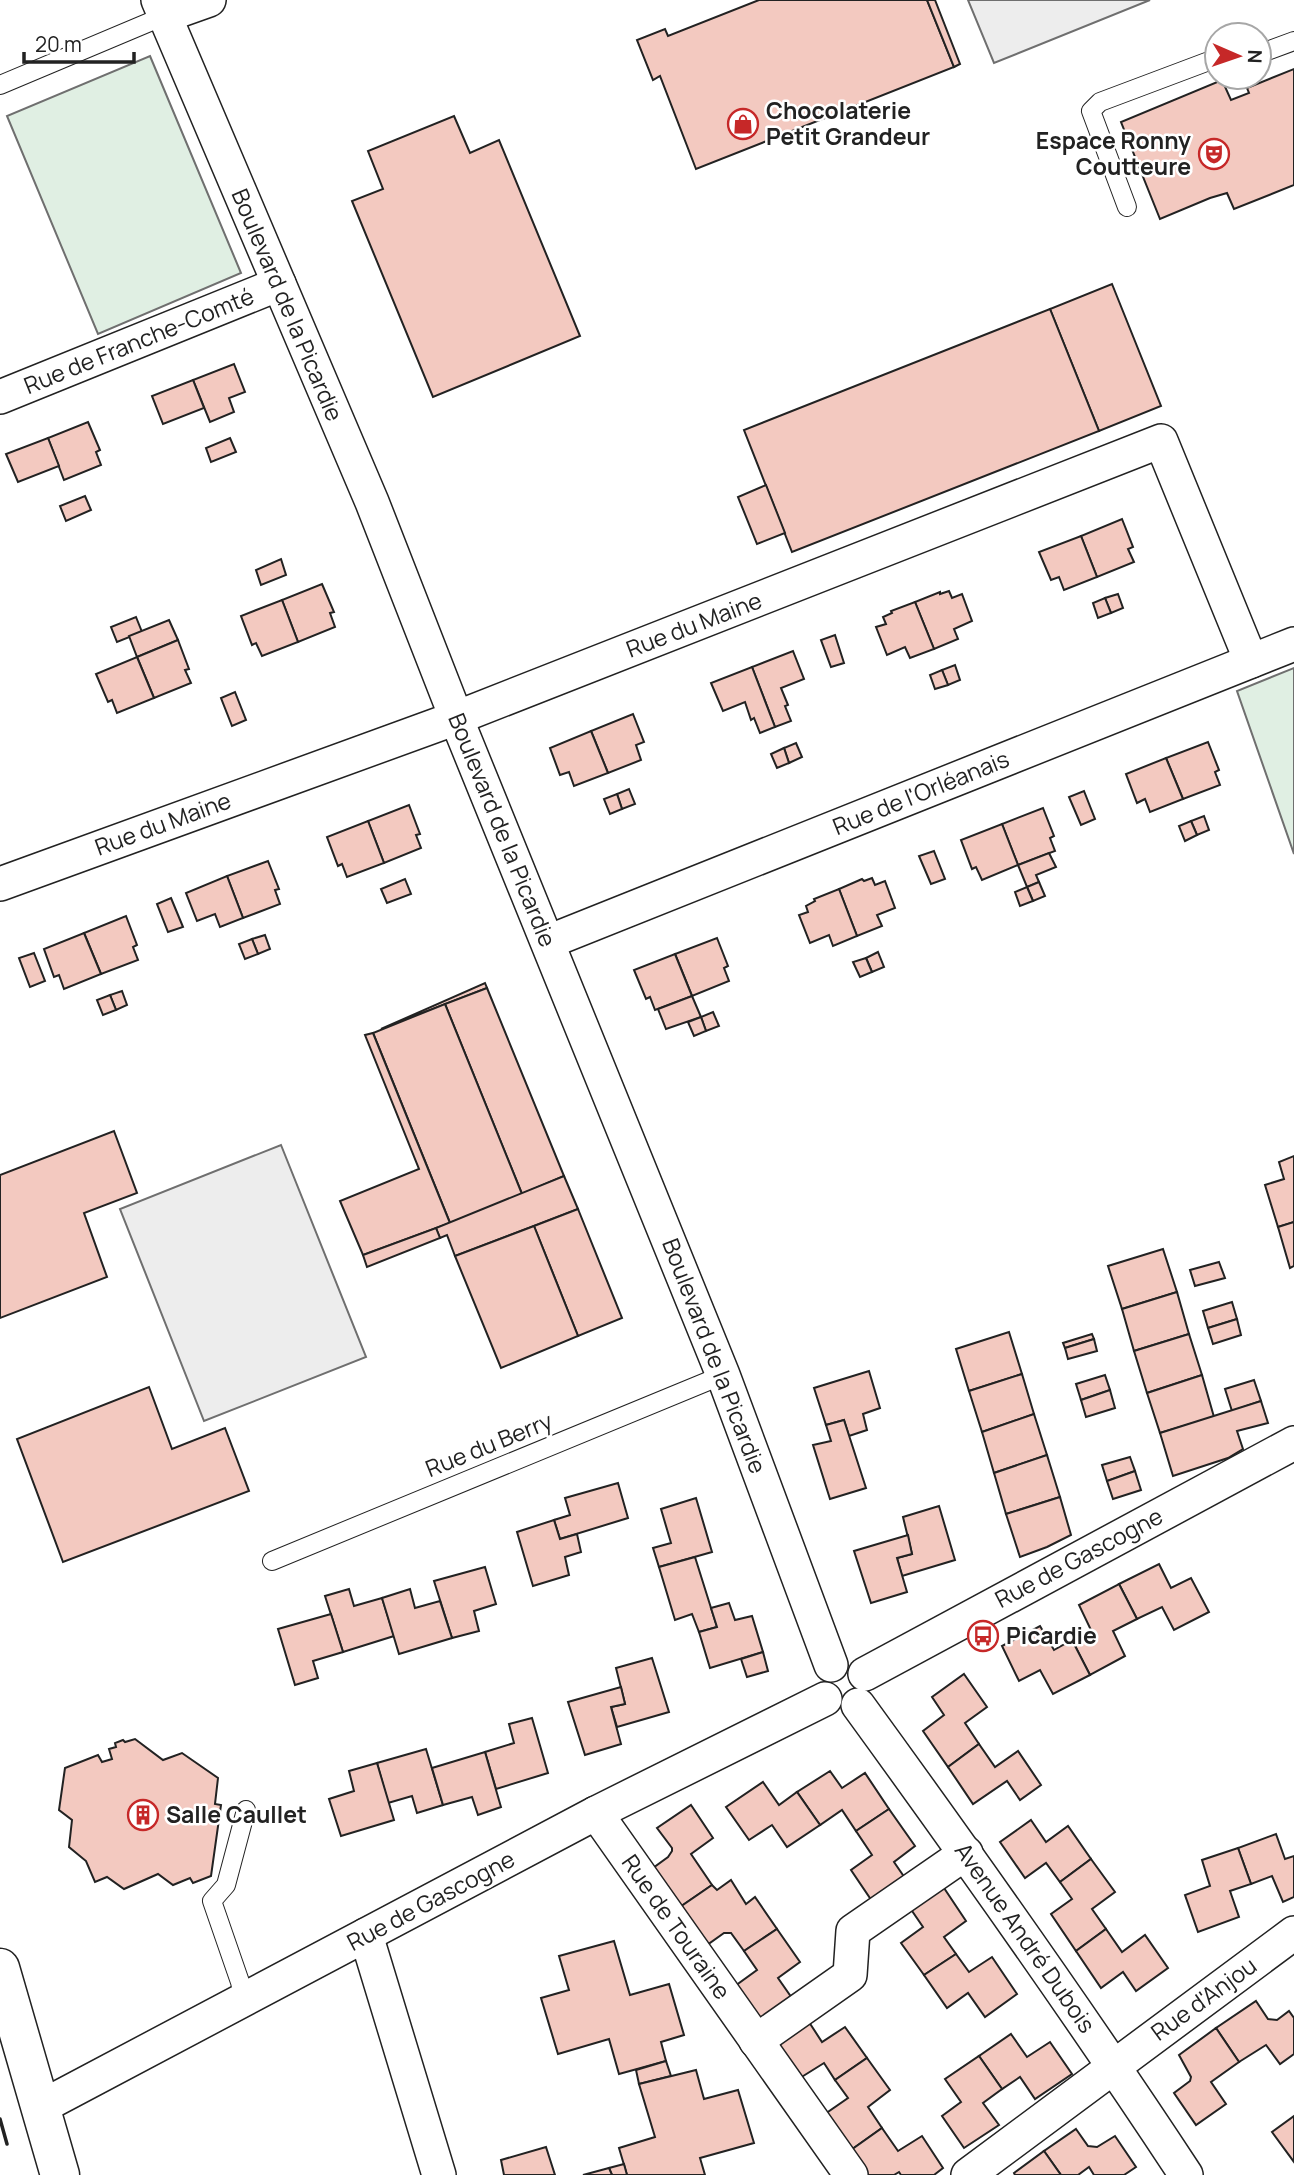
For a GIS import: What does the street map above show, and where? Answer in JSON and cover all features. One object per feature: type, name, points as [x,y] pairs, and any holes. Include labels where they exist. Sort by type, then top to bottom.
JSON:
[{"type":"main road","points":[[0,1968],[60,2175]]},
{"type":"street","points":[[161,8],[209,0]]},
{"type":"street","name":"Boulevard de la Picardie","points":[[161,8],[372,502],[456,718],[723,1375],[831,1665]]},
{"type":"street","name":"Rue de Franche-Comté","points":[[0,397],[279,284]]},
{"type":"street","name":"Rue du Maine","points":[[0,884],[456,718],[1161,441],[1251,662]]},
{"type":"street","name":"Rue de l'Orléanais","points":[[548,942],[1294,644]]},
{"type":"street","name":"Rue de Gascogne","points":[[861,1689],[1294,1443]]},
{"type":"street","points":[[850,1662],[856,1665],[861,1689],[851,1708],[836,1708],[825,1699],[821,1684],[831,1665],[850,1662]]},
{"type":"street","name":"Avenue André Dubois","points":[[861,1689],[966,1853],[1186,2175]]},
{"type":"street","name":"Rue de Gascogne","points":[[41,2108],[596,1813],[825,1699]]},
{"type":"street","name":"Rue de Touraine","points":[[596,1813],[851,2175]]},
{"type":"street","points":[[757,2041],[850,1975],[853,1931],[966,1853]]},
{"type":"street","name":"Rue d'Anjou","points":[[1114,2066],[1294,1933]]},
{"type":"street","points":[[366,1935],[439,2175]]},
{"type":"street","points":[[968,2175],[1114,2066]]},
{"type":"lane","points":[[0,85],[161,8]]},
{"type":"lane","points":[[1273,49],[1294,41]]},
{"type":"lane","points":[[1127,207],[1091,111],[1100,102],[1203,63]]},
{"type":"lane","name":"Rue du Berry","points":[[272,1561],[723,1375]]},
{"type":"lane","points":[[244,2000],[212,1901],[226,1885],[246,1810]]},
{"type":"green space","points":[[150,56],[241,273],[98,334],[7,116]]},
{"type":"green space","points":[[1294,668],[1294,854],[1237,691]]},
{"type":"shaded area","points":[[968,0],[1150,0],[994,63]]},
{"type":"shaded area","points":[[281,1145],[366,1357],[204,1421],[120,1209]]},
{"type":"building","name":"Chocolaterie Petit Grandeur","points":[[759,0],[927,0],[954,67],[696,169],[660,76],[653,80],[637,40],[665,29],[668,36]]},
{"type":"building","points":[[927,0],[935,0],[960,64],[954,67]]},
{"type":"building","name":"Espace Ronny Coutteure","points":[[1294,69],[1294,185],[1234,209],[1227,193],[1160,219],[1121,122],[1203,88],[1203,91],[1227,91],[1231,100],[1249,93],[1248,91],[1273,91],[1273,77]]},
{"type":"building","points":[[454,116],[470,153],[499,140],[580,336],[433,397],[352,201],[383,189],[368,151]]},
{"type":"building","points":[[1112,284],[1161,406],[1099,431],[1050,309]]},
{"type":"building","points":[[1050,309],[1099,431],[792,552],[744,430]]},
{"type":"building","points":[[234,364],[245,392],[229,398],[234,412],[210,422],[193,380]]},
{"type":"building","points":[[193,380],[204,408],[163,424],[152,396]]},
{"type":"building","points":[[88,422],[100,450],[96,452],[101,465],[64,480],[48,438]]},
{"type":"building","points":[[48,438],[59,466],[18,482],[6,454]]},
{"type":"building","points":[[230,438],[236,452],[211,462],[206,448]]},
{"type":"building","points":[[766,485],[785,533],[757,544],[738,497]]},
{"type":"building","points":[[85,496],[91,510],[66,521],[60,506]]},
{"type":"building","points":[[1122,519],[1133,547],[1128,549],[1134,562],[1097,577],[1081,536]]},
{"type":"building","points":[[1081,536],[1097,577],[1064,590],[1059,577],[1051,580],[1039,552]]},
{"type":"building","points":[[281,559],[286,575],[261,585],[256,570]]},
{"type":"building","points":[[322,584],[334,612],[330,613],[335,627],[298,642],[282,600]]},
{"type":"building","points":[[949,591],[952,598],[962,594],[972,621],[954,629],[958,639],[934,649],[915,602]]},
{"type":"building","points":[[1118,594],[1123,608],[1111,613],[1105,598]]},
{"type":"building","points":[[1105,598],[1111,613],[1098,618],[1093,603]]},
{"type":"building","points":[[282,600],[298,642],[262,656],[256,643],[252,645],[241,616]]},
{"type":"building","points":[[915,602],[934,649],[910,658],[905,647],[887,655],[876,627],[886,624],[883,617],[892,613],[891,611]]},
{"type":"building","points":[[136,617],[142,632],[117,642],[111,627]]},
{"type":"building","points":[[169,620],[178,640],[137,657],[129,636]]},
{"type":"building","points":[[835,635],[844,663],[831,667],[821,640]]},
{"type":"building","points":[[178,640],[189,669],[185,670],[191,683],[154,698],[137,657]]},
{"type":"building","points":[[793,651],[804,679],[781,688],[791,721],[775,727],[752,667]]},
{"type":"building","points":[[137,657],[154,698],[117,713],[112,700],[108,702],[96,674]]},
{"type":"building","points":[[955,665],[960,680],[948,685],[942,670]]},
{"type":"building","points":[[752,667],[775,727],[760,733],[754,718],[751,720],[745,702],[723,711],[711,683]]},
{"type":"building","points":[[942,670],[948,685],[935,689],[930,675]]},
{"type":"building","points":[[235,692],[246,720],[232,726],[221,698]]},
{"type":"building","points":[[633,714],[644,742],[636,745],[641,760],[608,773],[591,731]]},
{"type":"building","points":[[591,731],[608,773],[574,786],[569,772],[560,775],[550,748]]},
{"type":"building","points":[[1208,742],[1219,770],[1215,772],[1220,785],[1183,799],[1166,758]]},
{"type":"building","points":[[796,743],[802,757],[789,763],[784,748]]},
{"type":"building","points":[[784,748],[789,763],[777,768],[771,754]]},
{"type":"building","points":[[1166,758],[1183,799],[1150,812],[1145,799],[1137,803],[1126,774]]},
{"type":"building","points":[[629,789],[635,804],[622,809],[617,794]]},
{"type":"building","points":[[1084,791],[1095,819],[1081,825],[1069,797]]},
{"type":"building","points":[[617,794],[622,809],[610,814],[604,799]]},
{"type":"building","points":[[409,805],[420,834],[416,835],[421,848],[384,863],[368,821]]},
{"type":"building","points":[[1043,808],[1054,836],[1050,838],[1055,851],[1018,865],[1002,824]]},
{"type":"building","points":[[1204,816],[1209,830],[1197,835],[1191,821]]},
{"type":"building","points":[[368,821],[384,863],[347,877],[342,864],[338,866],[327,837]]},
{"type":"building","points":[[1191,821],[1197,835],[1185,841],[1179,826]]},
{"type":"building","points":[[1002,824],[1018,865],[982,880],[976,867],[972,869],[961,840]]},
{"type":"building","points":[[934,851],[945,879],[931,884],[919,856]]},
{"type":"building","points":[[1049,853],[1056,867],[1036,875],[1039,882],[1027,887],[1018,865]]},
{"type":"building","points":[[268,861],[279,889],[275,890],[280,904],[243,918],[227,876]]},
{"type":"building","points":[[227,876],[243,918],[220,927],[215,914],[197,921],[186,893]]},
{"type":"building","points":[[872,878],[875,885],[885,881],[895,908],[877,915],[882,926],[857,936],[839,889],[862,879],[864,881]]},
{"type":"building","points":[[405,879],[411,894],[387,903],[381,889]]},
{"type":"building","points":[[1039,882],[1045,896],[1033,901],[1027,887]]},
{"type":"building","points":[[1027,887],[1033,901],[1020,906],[1015,892]]},
{"type":"building","points":[[839,889],[857,936],[833,946],[829,935],[810,943],[799,915],[808,912],[806,906],[815,901],[814,899]]},
{"type":"building","points":[[171,898],[183,927],[168,932],[157,904]]},
{"type":"building","points":[[126,916],[137,945],[133,947],[138,960],[101,974],[84,933]]},
{"type":"building","points":[[84,933],[101,974],[64,989],[59,975],[54,977],[44,949]]},
{"type":"building","points":[[265,935],[270,949],[258,954],[252,939]]},
{"type":"building","points":[[717,938],[728,966],[724,968],[729,981],[692,996],[675,954]]},
{"type":"building","points":[[252,939],[258,954],[245,959],[239,944]]},
{"type":"building","points":[[878,952],[884,967],[872,972],[866,958]]},
{"type":"building","points":[[34,953],[45,981],[30,987],[19,958]]},
{"type":"building","points":[[675,954],[692,996],[655,1010],[650,997],[646,999],[634,970]]},
{"type":"building","points":[[866,958],[872,972],[860,977],[853,962]]},
{"type":"building","points":[[485,983],[487,988],[381,1029]]},
{"type":"building","points":[[487,988],[564,1176],[522,1194],[445,1004]]},
{"type":"building","points":[[122,991],[127,1005],[116,1010],[110,995]]},
{"type":"building","points":[[110,995],[116,1010],[103,1015],[97,1000]]},
{"type":"building","points":[[692,996],[701,1017],[666,1029],[658,1009]]},
{"type":"building","points":[[445,1004],[522,1194],[450,1223],[373,1033]]},
{"type":"building","points":[[713,1012],[719,1026],[706,1031],[701,1017]]},
{"type":"building","points":[[701,1017],[706,1031],[694,1036],[688,1022]]},
{"type":"building","points":[[373,1033],[450,1223],[363,1255],[340,1201],[419,1169],[365,1035]]},
{"type":"building","points":[[114,1131],[137,1193],[84,1213],[107,1277],[0,1318],[0,1175]]},
{"type":"building","points":[[1294,1156],[1294,1222],[1278,1227],[1265,1185],[1284,1179],[1279,1162]]},
{"type":"building","points":[[564,1176],[578,1209],[455,1256],[447,1235],[440,1238],[436,1228]]},
{"type":"building","points":[[578,1209],[622,1318],[578,1336],[534,1226]]},
{"type":"building","points":[[1294,1222],[1294,1266],[1290,1268],[1278,1227]]},
{"type":"building","points":[[534,1226],[578,1336],[501,1368],[455,1256]]},
{"type":"building","points":[[436,1228],[440,1238],[367,1267],[363,1255]]},
{"type":"building","points":[[1163,1249],[1177,1292],[1122,1309],[1108,1266]]},
{"type":"building","points":[[1219,1262],[1225,1278],[1195,1286],[1190,1270]]},
{"type":"building","points":[[1177,1292],[1189,1334],[1134,1351],[1122,1309]]},
{"type":"building","points":[[1232,1302],[1237,1319],[1208,1328],[1203,1311]]},
{"type":"building","points":[[1237,1319],[1241,1335],[1213,1344],[1208,1328]]},
{"type":"building","points":[[1009,1332],[1022,1374],[969,1391],[956,1349]]},
{"type":"building","points":[[1092,1334],[1094,1339],[1065,1348],[1063,1343]]},
{"type":"building","points":[[1189,1334],[1202,1375],[1147,1393],[1134,1351]]},
{"type":"building","points":[[1094,1339],[1097,1351],[1068,1359],[1065,1348]]},
{"type":"building","points":[[869,1371],[880,1408],[863,1414],[867,1430],[849,1436],[844,1420],[826,1425],[814,1388]]},
{"type":"building","points":[[1022,1374],[1034,1414],[982,1432],[969,1391]]},
{"type":"building","points":[[1105,1375],[1110,1390],[1081,1400],[1076,1384]]},
{"type":"building","points":[[1202,1375],[1214,1417],[1160,1433],[1147,1393]]},
{"type":"building","points":[[1254,1380],[1261,1401],[1232,1411],[1225,1389]]},
{"type":"building","points":[[149,1387],[172,1449],[225,1428],[249,1491],[63,1562],[17,1439]]},
{"type":"building","points":[[1110,1390],[1115,1408],[1086,1417],[1081,1400]]},
{"type":"building","points":[[1261,1401],[1268,1423],[1237,1431],[1243,1449],[1228,1458],[1173,1476],[1160,1433]]},
{"type":"building","points":[[1034,1414],[1047,1455],[994,1473],[982,1432]]},
{"type":"building","points":[[844,1420],[866,1488],[830,1499],[813,1445],[831,1441],[826,1425]]},
{"type":"building","points":[[1047,1455],[1060,1497],[1006,1514],[994,1473]]},
{"type":"building","points":[[1130,1457],[1135,1471],[1107,1481],[1102,1465]]},
{"type":"building","points":[[1135,1471],[1141,1490],[1113,1499],[1107,1481]]},
{"type":"building","points":[[618,1483],[628,1518],[560,1539],[554,1520],[570,1515],[565,1498]]},
{"type":"building","points":[[1060,1497],[1071,1535],[1020,1557],[1006,1514]]},
{"type":"building","points":[[696,1498],[712,1552],[659,1567],[653,1548],[671,1543],[661,1509]]},
{"type":"building","points":[[939,1506],[955,1560],[902,1576],[897,1558],[912,1554],[903,1517]]},
{"type":"building","points":[[554,1520],[560,1539],[577,1534],[581,1552],[565,1557],[569,1575],[533,1586],[517,1532]]},
{"type":"building","points":[[908,1535],[912,1554],[897,1558],[907,1592],[871,1603],[854,1551]]},
{"type":"building","points":[[695,1557],[717,1627],[699,1632],[692,1614],[675,1620],[659,1567]]},
{"type":"building","points":[[1159,1564],[1171,1588],[1191,1578],[1209,1612],[1174,1630],[1162,1607],[1137,1619],[1119,1584]]},
{"type":"building","points":[[485,1567],[496,1604],[474,1611],[479,1631],[452,1638],[434,1581]]},
{"type":"building","points":[[1119,1584],[1137,1619],[1113,1631],[1125,1656],[1090,1675],[1072,1640],[1091,1630],[1079,1605]]},
{"type":"building","points":[[349,1589],[354,1606],[382,1598],[394,1636],[343,1652],[325,1596]]},
{"type":"building","points":[[410,1589],[415,1608],[440,1601],[452,1638],[399,1654],[382,1598]]},
{"type":"building","points":[[729,1603],[735,1620],[752,1616],[763,1652],[710,1668],[699,1632],[717,1627],[711,1608]]},
{"type":"building","points":[[331,1614],[343,1652],[313,1661],[318,1678],[295,1685],[278,1629]]},
{"type":"building","points":[[1040,1626],[1054,1650],[1072,1640],[1090,1675],[1053,1694],[1040,1670],[1019,1681],[1002,1646]]},
{"type":"building","points":[[763,1652],[768,1671],[747,1677],[741,1659]]},
{"type":"building","points":[[652,1658],[669,1712],[617,1727],[611,1707],[625,1704],[616,1668]]},
{"type":"building","points":[[964,1674],[987,1707],[965,1723],[979,1744],[948,1767],[923,1731],[944,1715],[932,1697]]},
{"type":"building","points":[[621,1687],[625,1704],[611,1707],[621,1744],[585,1755],[568,1702]]},
{"type":"building","points":[[532,1718],[548,1773],[496,1789],[485,1752],[514,1743],[509,1724]]},
{"type":"building","name":"Salle Caullet","points":[[135,1739],[163,1760],[182,1753],[218,1778],[215,1804],[221,1805],[211,1876],[193,1883],[190,1878],[173,1885],[158,1874],[124,1889],[107,1877],[95,1882],[86,1861],[69,1847],[72,1820],[59,1810],[65,1768],[98,1755],[102,1762],[112,1759],[109,1749],[116,1747],[115,1743]]},
{"type":"building","points":[[979,1744],[995,1767],[1018,1751],[1041,1785],[1020,1800],[1007,1781],[973,1804],[948,1767]]},
{"type":"building","points":[[426,1749],[443,1805],[417,1813],[412,1796],[388,1803],[377,1763]]},
{"type":"building","points":[[485,1752],[501,1807],[478,1815],[472,1797],[443,1805],[432,1768]]},
{"type":"building","points":[[377,1763],[394,1820],[341,1836],[329,1799],[354,1791],[349,1771]]},
{"type":"building","points":[[830,1771],[842,1788],[865,1773],[889,1809],[856,1831],[842,1810],[820,1825],[797,1792]]},
{"type":"building","points":[[763,1782],[779,1805],[797,1792],[820,1825],[787,1847],[772,1825],[749,1840],[726,1807]]},
{"type":"building","points":[[691,1805],[713,1838],[691,1854],[712,1885],[680,1907],[653,1868],[672,1851],[657,1828]]},
{"type":"building","points":[[889,1809],[915,1846],[894,1862],[907,1881],[874,1904],[851,1870],[872,1855],[856,1831]]},
{"type":"building","points":[[1031,1820],[1046,1842],[1068,1826],[1091,1859],[1060,1882],[1046,1863],[1025,1878],[1000,1842]]},
{"type":"building","points":[[1276,1834],[1285,1859],[1294,1856],[1294,1897],[1283,1902],[1272,1876],[1251,1884],[1238,1848]]},
{"type":"building","points":[[1238,1848],[1251,1884],[1230,1891],[1239,1917],[1198,1932],[1185,1895],[1210,1886],[1202,1860]]},
{"type":"building","points":[[1091,1859],[1115,1892],[1092,1909],[1106,1929],[1076,1951],[1051,1914],[1072,1899],[1060,1882]]},
{"type":"building","points":[[731,1880],[746,1904],[755,1897],[777,1929],[744,1951],[731,1933],[724,1933],[707,1945],[680,1907],[712,1885],[717,1890]]},
{"type":"building","points":[[940,1882],[966,1921],[944,1937],[956,1954],[924,1975],[901,1943],[923,1927],[908,1905]]},
{"type":"building","points":[[777,1929],[800,1962],[778,1978],[794,2001],[762,2023],[735,1986],[757,1970],[744,1951]]},
{"type":"building","points":[[1106,1929],[1122,1952],[1145,1935],[1168,1968],[1136,1991],[1123,1972],[1101,1988],[1076,1951]]},
{"type":"building","points":[[614,1941],[630,1995],[669,1984],[684,2035],[661,2042],[666,2061],[619,2074],[609,2039],[558,2054],[541,1998],[569,1990],[559,1956]]},
{"type":"building","points":[[956,1954],[969,1972],[992,1957],[1017,1994],[985,2017],[968,1993],[947,2008],[924,1975]]},
{"type":"building","points":[[1256,2001],[1268,2019],[1277,2020],[1289,2011],[1294,2018],[1294,2054],[1280,2064],[1266,2045],[1239,2062],[1216,2028]]},
{"type":"building","points":[[807,2019],[822,2042],[845,2027],[867,2058],[835,2080],[824,2063],[800,2078],[775,2042]]},
{"type":"building","points":[[1216,2028],[1239,2062],[1211,2082],[1226,2104],[1196,2125],[1174,2093],[1190,2081],[1191,2077],[1179,2055]]},
{"type":"building","points":[[1011,2034],[1027,2057],[1050,2042],[1072,2074],[1035,2099],[1020,2077],[1002,2089],[979,2056]]},
{"type":"building","points":[[979,2056],[1002,2089],[983,2103],[999,2125],[964,2148],[942,2116],[961,2102],[945,2079]]},
{"type":"building","points":[[867,2058],[890,2090],[868,2107],[882,2128],[851,2150],[825,2114],[848,2098],[835,2080]]},
{"type":"building","points":[[666,2061],[671,2076],[639,2084],[636,2070]]},
{"type":"building","points":[[696,2070],[704,2099],[738,2090],[754,2143],[700,2158],[705,2175],[627,2175],[619,2148],[655,2137],[639,2084]]},
{"type":"building","points":[[1294,2116],[1294,2162],[1272,2132]]},
{"type":"building","points":[[882,2128],[898,2151],[922,2136],[943,2168],[934,2175],[901,2175],[899,2172],[894,2175],[868,2175],[851,2150]]},
{"type":"building","points":[[1076,2129],[1088,2146],[1097,2147],[1115,2136],[1136,2167],[1124,2175],[1094,2175],[1089,2167],[1078,2175],[1061,2175],[1044,2151]]},
{"type":"building","points":[[546,2147],[555,2175],[504,2175],[501,2160]]},
{"type":"building","points":[[1044,2151],[1061,2175],[1015,2175],[1014,2173]]},
{"type":"building","points":[[624,2164],[627,2175],[612,2175],[609,2168]]},
{"type":"building","points":[[609,2168],[612,2175],[583,2175]]},
{"type":"wall","points":[[0,2119],[7,2144]]},
{"type":"place","name":"Chocolaterie Petit Grandeur","points":[[743,124]]},
{"type":"place","name":"Espace Ronny Coutteure","points":[[1214,154]]},
{"type":"place","name":"Picardie","points":[[983,1636]]},
{"type":"place","name":"Salle Caullet","points":[[143,1815]]}]
